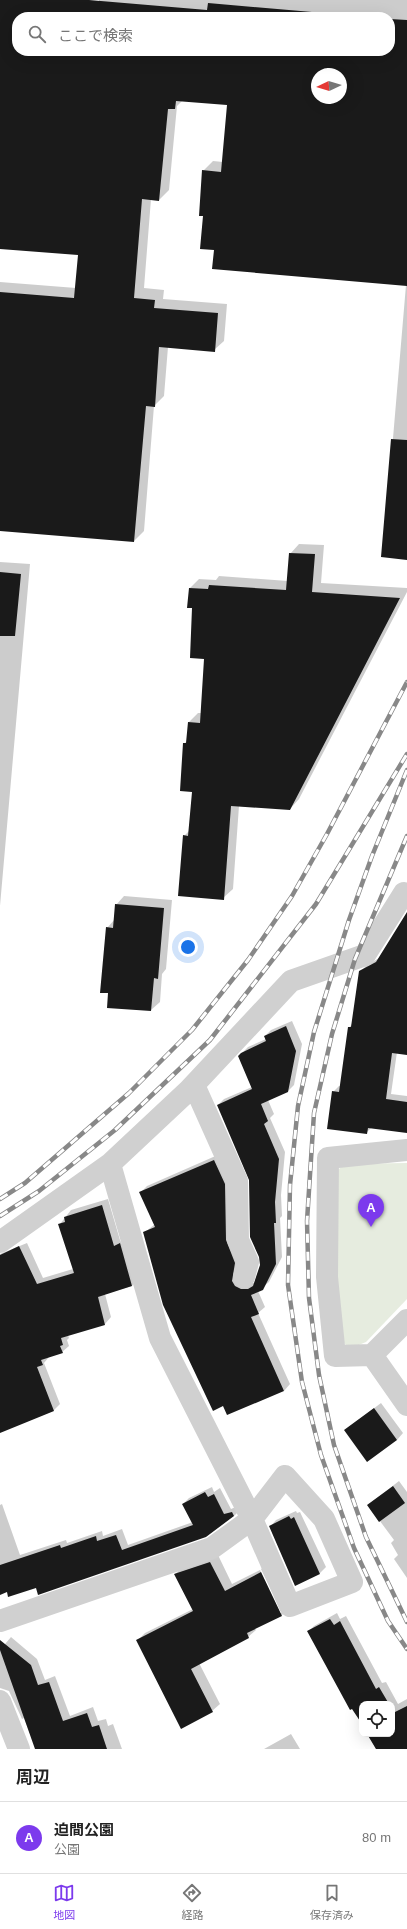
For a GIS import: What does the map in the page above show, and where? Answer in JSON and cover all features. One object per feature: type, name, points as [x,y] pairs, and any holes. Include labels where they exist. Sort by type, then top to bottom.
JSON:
[{"type":"street","points":[[0,1242],[110,1164],[194,1085],[292,981],[366,955],[406,892]]},
{"type":"street","points":[[194,1085],[237,1182],[238,1240],[248,1262],[244,1277]]},
{"type":"street","points":[[407,1150],[328,1158],[327,1277],[335,1356],[372,1355],[407,1320]]},
{"type":"street","points":[[0,1621],[212,1548],[252,1520],[285,1476],[324,1519],[352,1582],[290,1606],[252,1520],[160,1338],[110,1164]]},
{"type":"street","points":[[372,1355],[407,1405]]},
{"type":"street","points":[[0,1700],[19,1749]]},
{"type":"shaded area","points":[[407,1163],[407,1299],[366,1342],[349,1349],[341,1339],[334,1282],[335,1173],[344,1164]]},
{"type":"building","points":[[0,0],[89,0],[207,10],[208,3],[312,12],[12,12],[12,56],[395,56],[395,19],[407,20],[407,286],[212,269],[214,250],[200,249],[203,216],[199,216],[202,170],[221,172],[227,105],[176,101],[175,109],[168,109],[159,201],[142,199],[134,298],[155,300],[154,308],[218,313],[215,352],[159,347],[155,407],[146,406],[134,542],[0,531],[0,292],[74,298],[78,255],[0,249]]},
{"type":"building","points":[[391,439],[407,440],[407,560],[381,557]]},
{"type":"building","points":[[289,553],[315,554],[312,592],[400,598],[290,810],[231,806],[224,900],[178,896],[183,835],[188,836],[192,792],[180,791],[183,743],[186,743],[188,722],[200,723],[204,659],[190,658],[192,608],[187,608],[189,588],[208,589],[209,585],[286,590]]},
{"type":"building","points":[[0,572],[21,574],[15,636],[0,636]]},
{"type":"building","points":[[115,904],[164,908],[158,979],[154,978],[151,1011],[107,1008],[108,993],[100,993],[106,927],[113,928]]},
{"type":"building","points":[[407,912],[407,1055],[392,1053],[386,1099],[407,1102],[407,1133],[368,1128],[367,1134],[327,1129],[332,1091],[339,1092],[348,1027],[351,1027],[359,971],[376,962]]},
{"type":"building","points":[[286,1026],[296,1051],[288,1092],[261,1104],[268,1121],[264,1124],[279,1159],[275,1202],[276,1223],[274,1223],[276,1264],[263,1290],[251,1295],[259,1314],[251,1317],[284,1391],[227,1415],[223,1406],[213,1411],[163,1305],[143,1232],[155,1227],[139,1192],[214,1160],[225,1184],[226,1240],[235,1263],[232,1281],[235,1286],[241,1289],[248,1289],[253,1286],[260,1265],[259,1257],[250,1237],[249,1180],[217,1105],[252,1089],[238,1056],[241,1053],[266,1041],[264,1036]]},
{"type":"building","points":[[102,1205],[114,1246],[120,1243],[132,1286],[98,1297],[105,1325],[61,1338],[63,1345],[60,1346],[63,1353],[41,1360],[43,1365],[37,1367],[54,1411],[0,1433],[0,1255],[19,1246],[37,1284],[74,1273],[58,1224],[65,1222],[64,1217]]},
{"type":"building","points":[[374,1408],[397,1440],[367,1462],[344,1430]]},
{"type":"building","points":[[393,1486],[405,1503],[379,1522],[367,1505]]},
{"type":"building","points":[[205,1492],[208,1497],[214,1494],[224,1514],[232,1512],[234,1516],[206,1537],[38,1595],[36,1588],[8,1597],[7,1592],[0,1595],[0,1565],[60,1545],[61,1548],[96,1536],[97,1541],[116,1535],[122,1550],[193,1525],[182,1504]]},
{"type":"building","points":[[289,1516],[291,1519],[294,1517],[320,1574],[295,1586],[269,1526]]},
{"type":"building","points":[[210,1562],[225,1591],[261,1572],[282,1616],[247,1633],[249,1638],[191,1669],[213,1712],[181,1729],[136,1640],[193,1611],[174,1574]]},
{"type":"building","points":[[330,1619],[334,1625],[340,1621],[376,1689],[379,1687],[387,1701],[359,1701],[359,1720],[352,1709],[350,1710],[307,1631]]},
{"type":"building","points":[[0,1640],[31,1665],[38,1685],[49,1682],[63,1721],[87,1713],[92,1727],[99,1725],[107,1749],[35,1749],[0,1650]]},
{"type":"building","points":[[407,1706],[407,1749],[376,1749],[369,1737],[395,1737],[395,1712]]},
{"type":"railway","points":[[0,1199],[25,1183],[129,1093],[192,1030],[248,960],[292,896],[327,834],[407,682]]},
{"type":"railway","points":[[0,1216],[39,1191],[115,1130],[210,1040],[316,904],[407,754]]},
{"type":"railway","points":[[407,770],[372,856],[349,920],[314,1032],[298,1106],[290,1185],[288,1285],[302,1382],[321,1455],[354,1548],[388,1621],[407,1649]]},
{"type":"railway","points":[[407,836],[355,959],[332,1034],[314,1113],[307,1221],[309,1298],[319,1375],[334,1445],[366,1537],[407,1622]]},
{"type":"place","name":"迫間公園","points":[[371,1227]]}]
